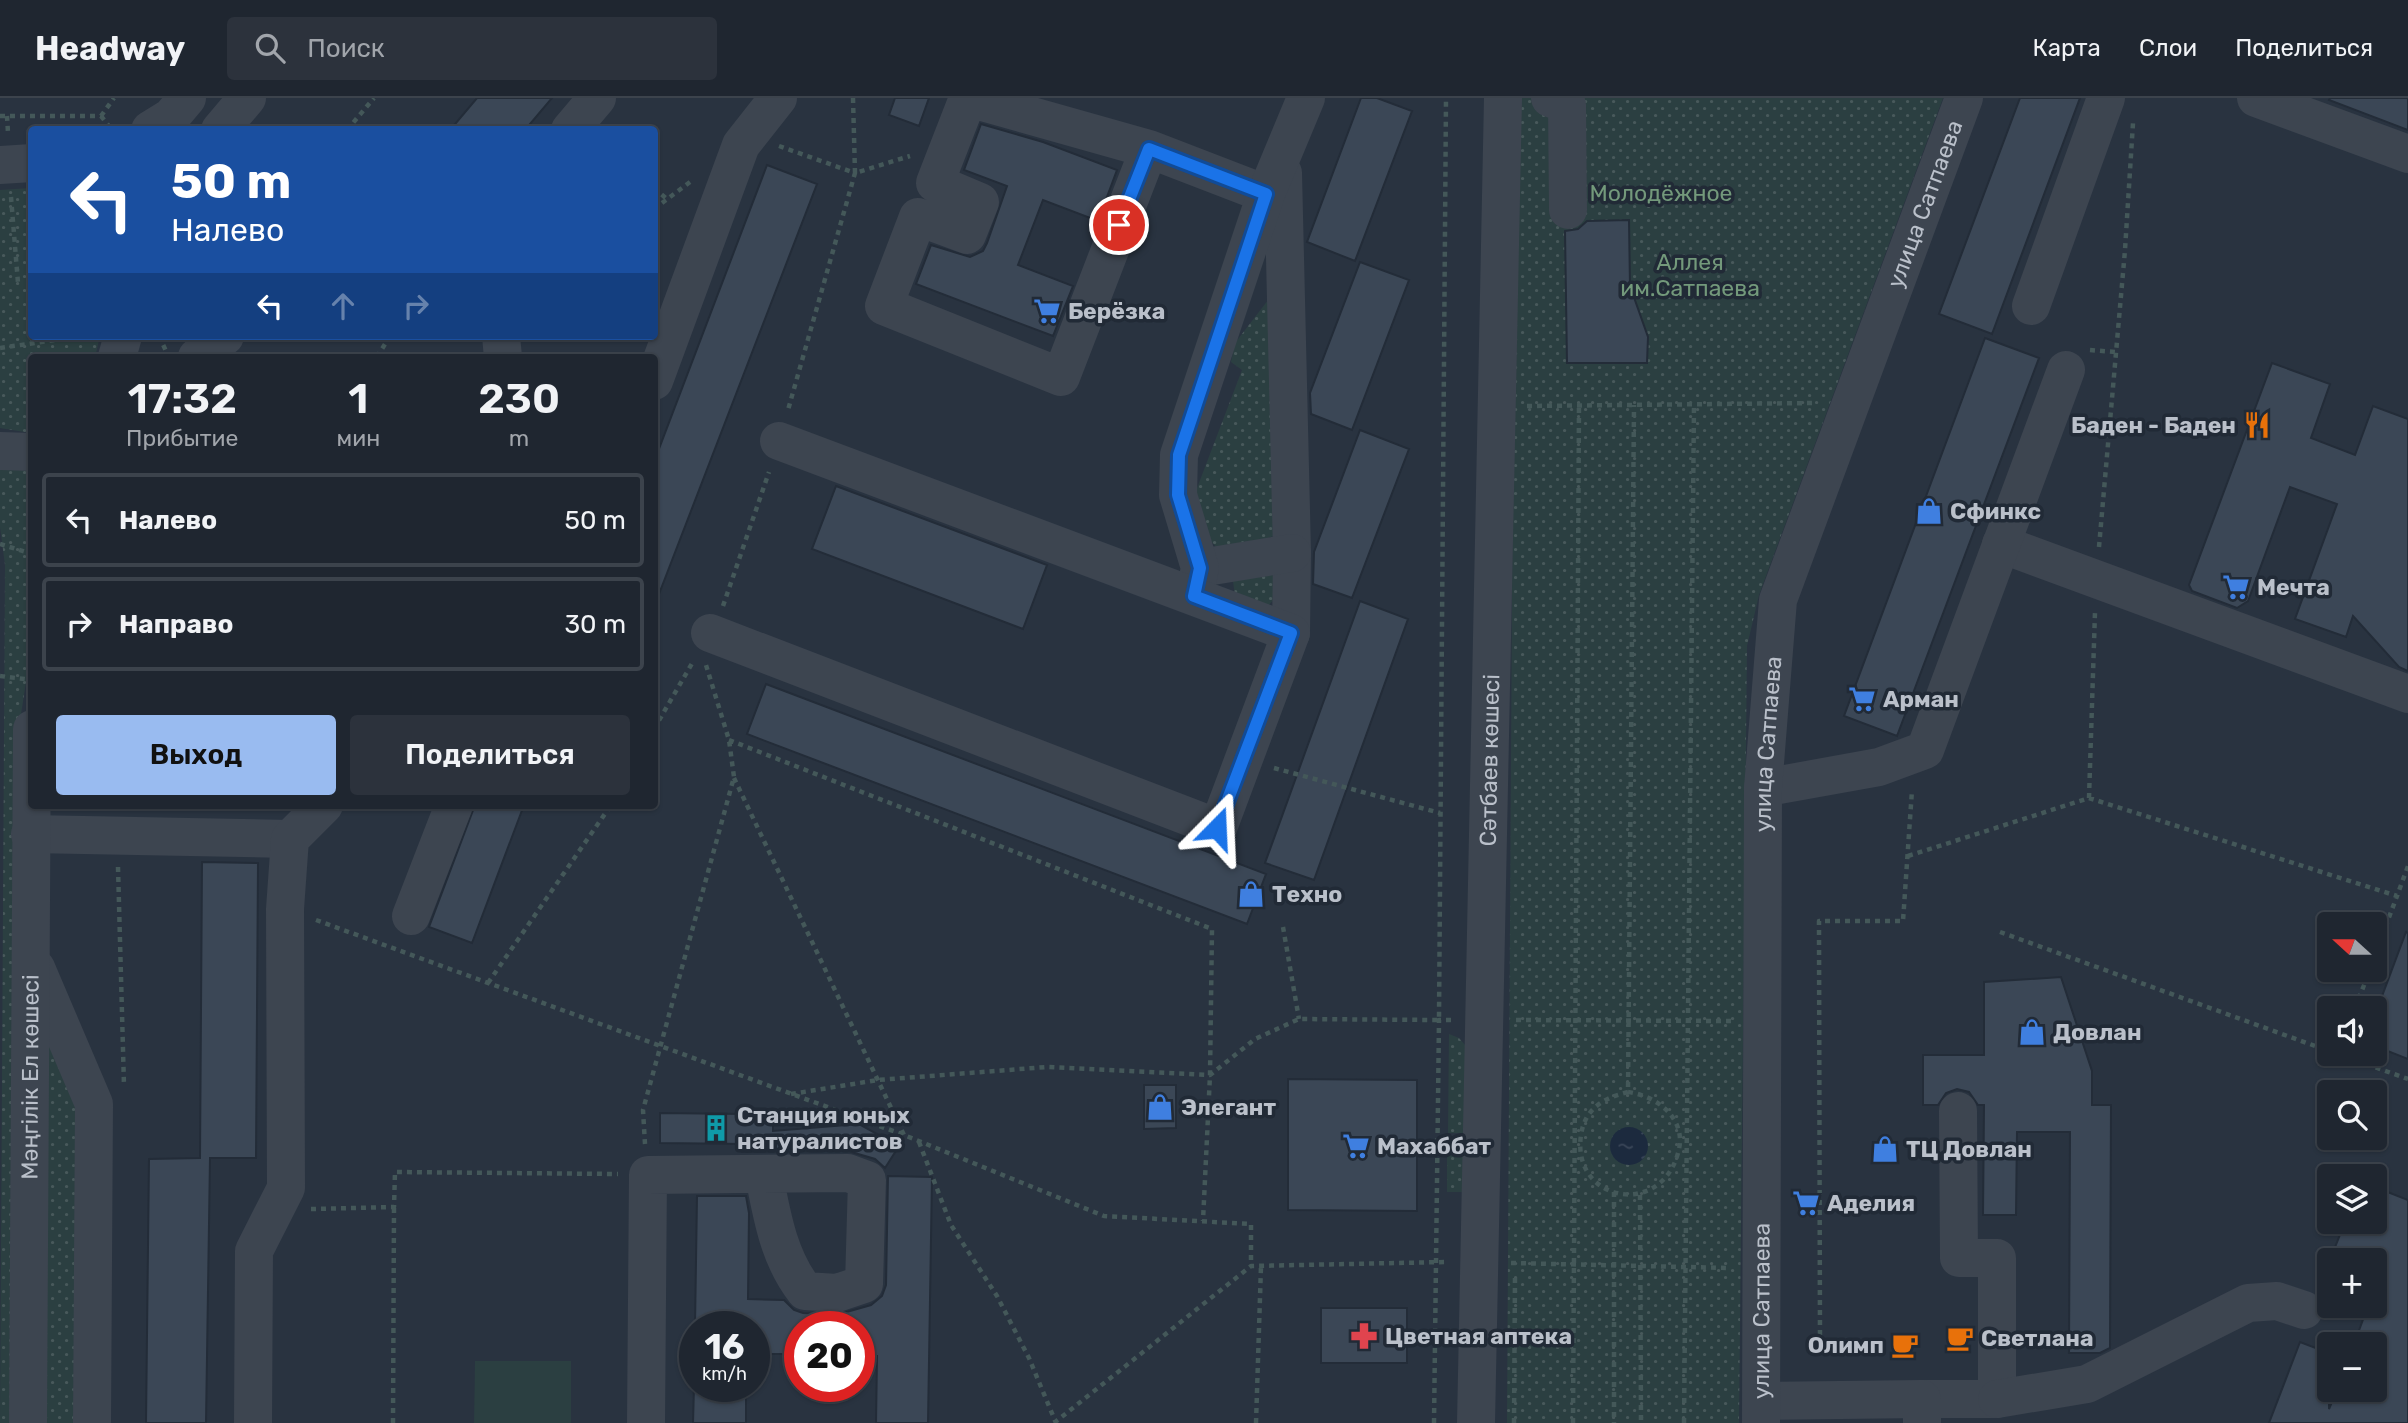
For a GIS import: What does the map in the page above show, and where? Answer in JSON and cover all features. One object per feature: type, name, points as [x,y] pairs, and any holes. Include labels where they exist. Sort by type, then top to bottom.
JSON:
[{"type":"street","points":[[156,126],[171,117],[187,98]]},
{"type":"street","points":[[223,126],[247,98]]},
{"type":"street","points":[[573,126],[597,98]]},
{"type":"street","points":[[658,370],[741,145],[778,98]]},
{"type":"street","points":[[1149,149],[1061,377],[884,306],[918,216],[967,235],[980,202],[935,183],[968,98],[1149,149],[1266,194]]},
{"type":"street","points":[[1197,582],[1178,495],[1179,455],[1266,194],[1306,98]]},
{"type":"street","name":"Сәтбаев көшесі","points":[[1476,1423],[1503,98]]},
{"type":"street","points":[[1550,98],[1567,105],[1567,210]]},
{"type":"street","name":"улица Сатпаева","points":[[1762,1412],[1763,788],[1778,600],[1964,98]]},
{"type":"street","points":[[2256,98],[2408,154]]},
{"type":"street","points":[[2031,306],[2119,108]]},
{"type":"street","points":[[706,640],[1217,828],[1291,633],[1292,553],[1283,149]]},
{"type":"street","points":[[0,165],[28,163]]},
{"type":"street","points":[[201,354],[220,340]]},
{"type":"street","points":[[1763,788],[1879,767],[1926,750],[2066,370]]},
{"type":"street","points":[[779,441],[1197,582],[1291,633]]},
{"type":"street","points":[[0,451],[28,452]]},
{"type":"street","points":[[2001,544],[2408,694]]},
{"type":"street","points":[[1197,582],[1292,553]]},
{"type":"street","name":"Мәңгілік Ел көшесі","points":[[28,1423],[30,809]]},
{"type":"street","points":[[253,1423],[254,1251],[286,1188],[285,909],[290,839],[320,809]]},
{"type":"street","points":[[411,916],[452,809]]},
{"type":"street","points":[[30,834],[290,839]]},
{"type":"street","points":[[29,951],[94,1104],[92,1423]]},
{"type":"street","points":[[1958,1111],[1959,1258],[1997,1258],[1997,1399]]},
{"type":"street","points":[[646,1423],[648,1175],[764,1175]]},
{"type":"street","points":[[1762,1412],[1922,1411],[2087,1384],[2248,1303],[2277,1301],[2304,1310]]},
{"type":"path","points":[[101,116],[114,98]]},
{"type":"path","points":[[350,126],[374,98]]},
{"type":"path","points":[[658,722],[720,617],[779,441],[855,173],[853,98]]},
{"type":"path","points":[[1434,1423],[1446,98]]},
{"type":"path","points":[[2089,798],[2096,579],[2125,250],[2119,108]]},
{"type":"path","points":[[0,116],[101,116]]},
{"type":"path","points":[[101,116],[109,126]]},
{"type":"path","points":[[748,135],[855,173],[950,144]]},
{"type":"path","points":[[658,206],[698,176]]},
{"type":"path","points":[[658,191],[668,200]]},
{"type":"path","points":[[0,348],[55,340]]},
{"type":"path","points":[[100,340],[130,342]]},
{"type":"path","points":[[1519,406],[1824,403]]},
{"type":"path","points":[[1684,1423],[1694,404]]},
{"type":"path","points":[[1573,1423],[1579,405]]},
{"type":"path","points":[[1629,1093],[1634,405]]},
{"type":"path","points":[[0,544],[28,553]]},
{"type":"path","points":[[706,640],[729,740],[734,777],[904,1135]]},
{"type":"path","points":[[0,676],[28,680]]},
{"type":"path","points":[[729,740],[1212,929],[1210,1075],[1203,1221]]},
{"type":"path","points":[[1820,1345],[1819,921],[1903,921],[1914,754]]},
{"type":"path","points":[[1243,760],[1440,813]]},
{"type":"path","points":[[393,1423],[395,1172],[648,1175],[643,1110],[734,777]]},
{"type":"path","points":[[1908,856],[2089,798],[2397,896]]},
{"type":"path","points":[[488,983],[608,809]]},
{"type":"path","points":[[2387,923],[2408,866]]},
{"type":"path","points":[[285,909],[904,1135],[1104,1216],[1251,1224],[1251,1266]]},
{"type":"path","points":[[1283,927],[1299,1018]]},
{"type":"path","points":[[2000,932],[2317,1047]]},
{"type":"path","points":[[791,1094],[878,1080],[1048,1067],[1210,1075],[1255,1040],[1299,1018],[1763,1021]]},
{"type":"path","points":[[2372,1066],[2408,1079]]},
{"type":"path","points":[[1629,1093],[1643,1094],[1661,1103],[1676,1122],[1681,1143],[1673,1171],[1663,1183],[1640,1195],[1614,1192],[1601,1186],[1585,1170],[1579,1152],[1583,1123],[1595,1106],[1607,1098],[1629,1093]]},
{"type":"path","points":[[919,1141],[951,1225],[997,1296],[1029,1358],[1055,1423],[1251,1266],[1479,1262],[1762,1269]]},
{"type":"path","points":[[1614,1192],[1614,1423]]},
{"type":"path","points":[[1640,1195],[1641,1423]]},
{"type":"path","points":[[275,1209],[394,1207]]},
{"type":"path","points":[[1256,1423],[1261,1266]]},
{"type":"green space","name":"Аллея им.Сатпаева","points":[[1515,98],[1943,98],[1759,595],[1747,646],[1739,1423],[1507,1423]]},
{"type":"green space","points":[[28,188],[28,340],[99,340],[96,354],[28,354],[28,433],[0,428],[0,190]]},
{"type":"green space","points":[[1282,282],[1281,533],[1236,550],[1219,550],[1208,538],[1194,496],[1242,370],[1231,362],[1235,343]]},
{"type":"green space","points":[[28,463],[28,670],[20,720],[15,1423],[0,1423],[5,565],[0,527],[0,465]]},
{"type":"green space","points":[[1243,569],[1276,576],[1277,596],[1266,608],[1235,596],[1233,581]]},
{"type":"green space","points":[[42,1018],[79,1102],[81,1423],[42,1423]]},
{"type":"green space","points":[[1449,1034],[1459,1038],[1465,1045],[1469,1133],[1448,1133]]},
{"type":"green space","points":[[1447,1154],[1470,1154],[1470,1192],[1447,1192]]},
{"type":"green space","points":[[475,1361],[571,1361],[571,1423],[474,1423]]},
{"type":"water","points":[[1629,1127],[1642,1133],[1648,1146],[1642,1159],[1629,1165],[1616,1159],[1610,1146],[1616,1133]]},
{"type":"building","points":[[477,98],[552,98],[528,126],[453,126]]},
{"type":"building","points":[[895,98],[929,98],[919,126],[889,115]]},
{"type":"building","points":[[1361,98],[1377,98],[1412,111],[1355,261],[1307,242]]},
{"type":"building","points":[[2020,98],[2080,98],[1992,334],[1939,314]]},
{"type":"building","points":[[2408,98],[2408,130],[2329,100]]},
{"type":"building","points":[[981,124],[1043,142],[1117,170],[1098,221],[1043,200],[1018,265],[1073,286],[1053,336],[916,284],[931,245],[970,257],[983,251],[987,243],[1007,186],[964,170]]},
{"type":"building","points":[[767,165],[817,184],[658,597],[658,451]]},
{"type":"building","points":[[1629,220],[1630,286],[1648,337],[1647,363],[1567,363],[1565,231],[1578,229],[1587,221]]},
{"type":"building","points":[[1360,262],[1409,280],[1352,430],[1311,414],[1310,393]]},
{"type":"building","points":[[1985,338],[2039,358],[1897,736],[1844,716]]},
{"type":"building","points":[[2272,363],[2330,384],[2311,438],[2355,455],[2373,406],[2408,419],[2408,671],[2399,667],[2353,616],[2346,637],[2295,619],[2337,504],[2290,487],[2248,601],[2237,608],[2192,591],[2189,585]]},
{"type":"building","points":[[1360,430],[1409,449],[1352,598],[1313,584],[1314,552]]},
{"type":"building","points":[[836,486],[1047,565],[1023,629],[812,549]]},
{"type":"building","points":[[1360,601],[1408,619],[1314,880],[1265,863]]},
{"type":"building","points":[[766,684],[1266,874],[1247,924],[747,734]]},
{"type":"building","points":[[473,809],[522,809],[472,943],[429,927]]},
{"type":"building","points":[[202,862],[258,863],[256,1158],[210,1158],[206,1423],[146,1423],[149,1159],[200,1158]]},
{"type":"building","points":[[2406,932],[2408,1059],[2387,1051],[2387,996],[2382,996]]},
{"type":"building","points":[[2061,977],[2092,1071],[2092,1105],[2111,1105],[2110,1348],[2100,1353],[2069,1353],[2070,1132],[2017,1132],[2016,1215],[1983,1215],[1984,1105],[1978,1105],[1969,1092],[1957,1089],[1946,1093],[1938,1105],[1923,1105],[1923,1055],[1984,1055],[1984,982]]},
{"type":"building","points":[[1288,1079],[1417,1080],[1417,1211],[1288,1210]]},
{"type":"building","name":"Элегант","points":[[1144,1085],[1176,1085],[1176,1128],[1144,1129]]},
{"type":"building","points":[[743,1109],[773,1109],[773,1131],[859,1124],[899,1146],[885,1168],[875,1159],[848,1151],[742,1152],[743,1144],[660,1143],[660,1113],[743,1114]]},
{"type":"building","points":[[888,1176],[932,1177],[928,1423],[876,1423],[875,1311],[850,1311],[871,1305],[882,1296],[886,1285]]},
{"type":"building","points":[[2387,1192],[2408,1200],[2408,1423],[2269,1423],[2300,1342],[2317,1348],[2317,1402],[2329,1402],[2329,1409],[2332,1402],[2387,1402],[2387,1332],[2358,1332],[2364,1318],[2387,1318],[2387,1248],[2335,1248],[2340,1234],[2387,1234]]},
{"type":"building","points":[[697,1196],[746,1196],[749,1213],[748,1299],[784,1300],[797,1311],[784,1311],[784,1354],[770,1354],[770,1311],[695,1311]]},
{"type":"building","name":"Цветная аптека","points":[[1321,1308],[1407,1308],[1407,1363],[1321,1363]]},
{"type":"building","points":[[694,1402],[746,1402],[746,1423],[693,1423]]},
{"type":"place","name":"Берёзка","points":[[1047,311]]},
{"type":"place","name":"Баден - Баден","points":[[2257,425]]},
{"type":"place","name":"Сфинкс","points":[[1929,511]]},
{"type":"place","name":"Мечта","points":[[2236,587]]},
{"type":"place","name":"Арман","points":[[1862,699]]},
{"type":"place","name":"Техно","points":[[1251,894]]},
{"type":"place","name":"Довлан","points":[[2032,1032]]},
{"type":"place","name":"Элегант","points":[[1160,1107]]},
{"type":"place","name":"Станция юных натуралистов","points":[[716,1128]]},
{"type":"place","name":"Махаббат","points":[[1356,1146]]},
{"type":"place","name":"ТЦ Довлан","points":[[1885,1149]]},
{"type":"place","name":"Аделия","points":[[1806,1203]]},
{"type":"place","name":"Цветная аптека","points":[[1364,1336]]},
{"type":"place","name":"Светлана","points":[[1960,1338]]},
{"type":"place","name":"Олимп","points":[[1905,1345]]},
{"type":"route","points":[[1119,225],[1149,149],[1266,194],[1185,435],[1176,479],[1178,495],[1200,568],[1194,596],[1291,633],[1217,828]]},
{"type":"park label","name":"Молодёжное","points":[[1661,193]]}]
